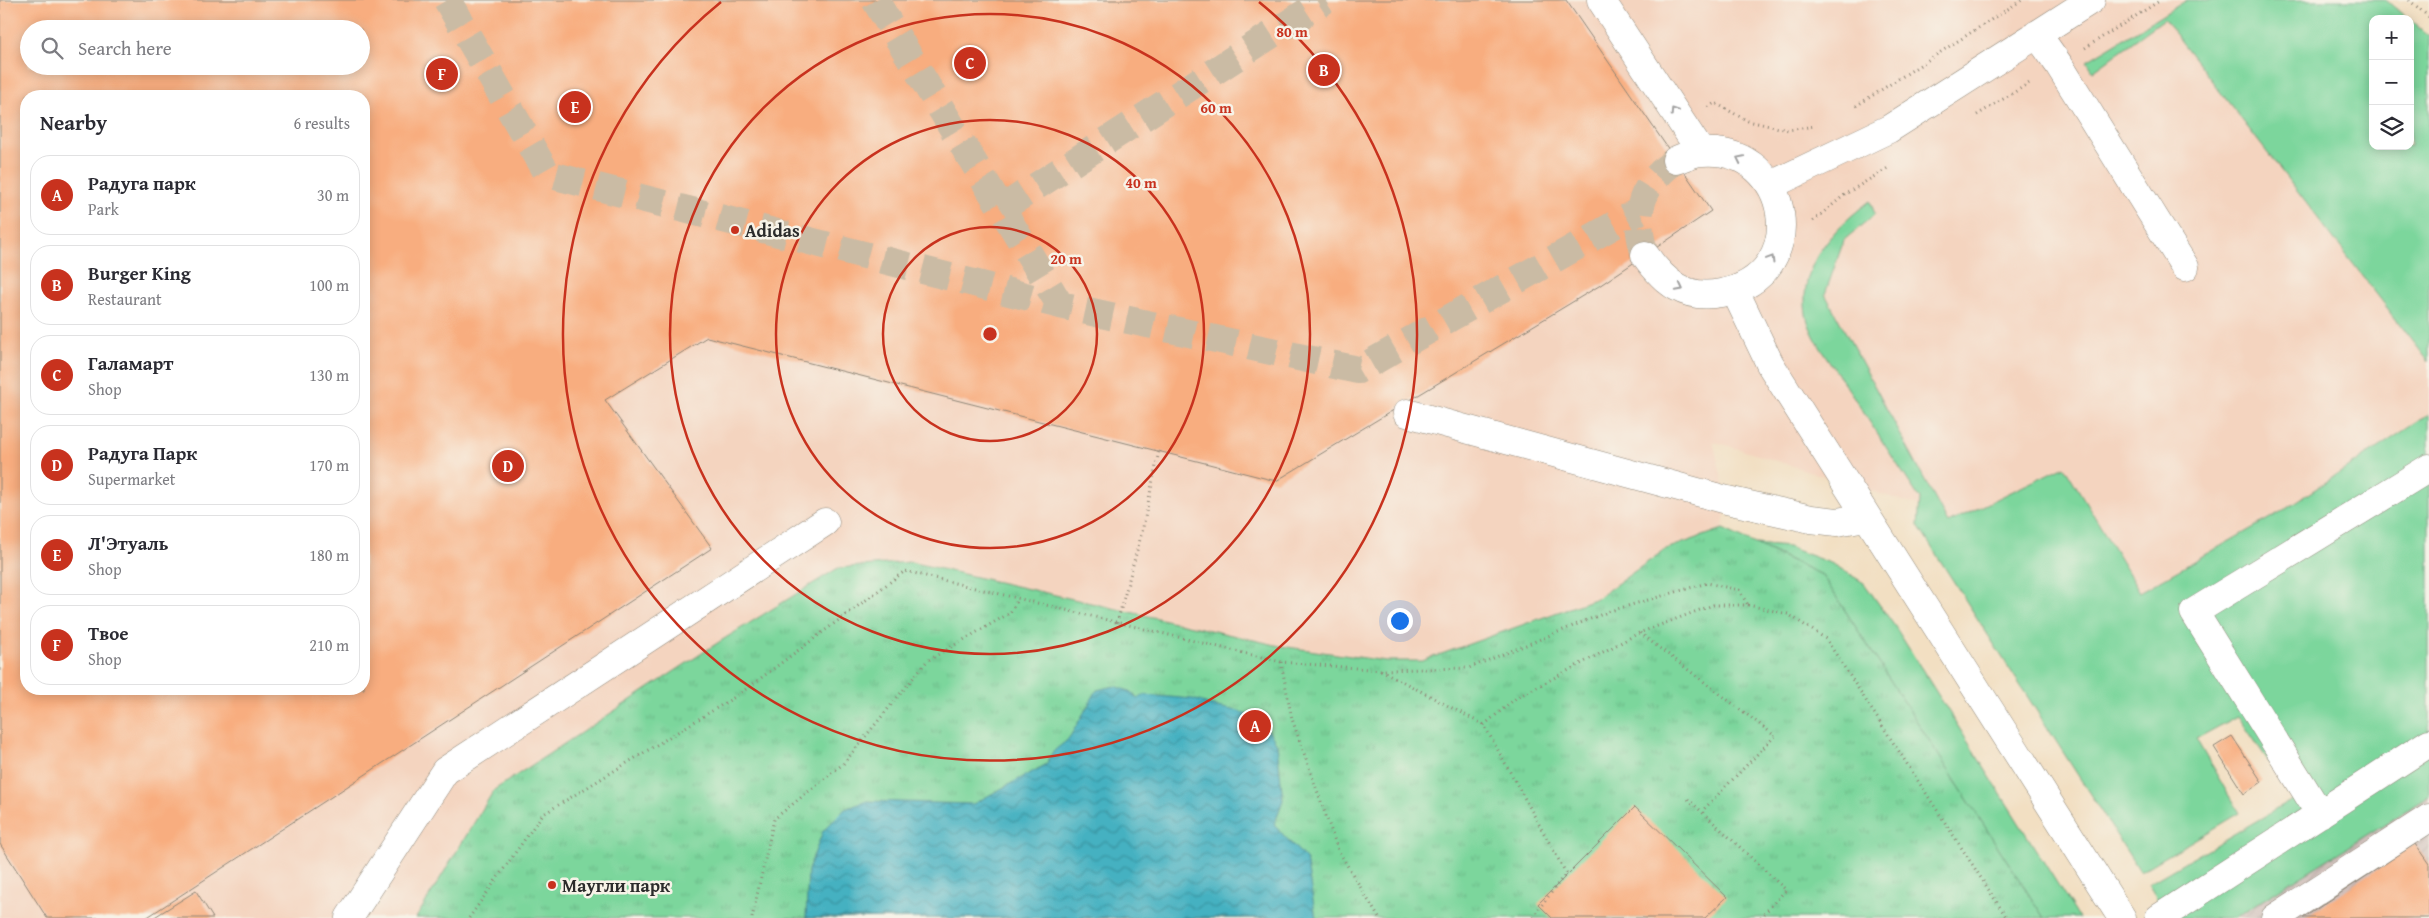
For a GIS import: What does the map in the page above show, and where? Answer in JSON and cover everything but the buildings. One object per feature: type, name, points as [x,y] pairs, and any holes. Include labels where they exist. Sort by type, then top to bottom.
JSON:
[{"type":"street","points":[[1602,0],[1689,156],[1728,154],[1753,166],[1771,185],[1781,209],[1781,234],[1774,258],[1757,278],[1735,291],[1709,296],[1683,291],[1661,277],[1645,255]]},
{"type":"street","points":[[1771,185],[1889,129],[2091,0]]},
{"type":"street","points":[[2037,34],[2060,65],[2185,267]]},
{"type":"street","points":[[1735,291],[1770,364],[2122,918]]},
{"type":"street","points":[[1407,413],[1727,500],[1811,519],[1837,522],[1866,517]]},
{"type":"street","points":[[2320,814],[2194,612],[2429,468]]},
{"type":"street","points":[[349,918],[445,771],[825,522]]},
{"type":"street","points":[[2160,918],[2429,743]]},
{"type":"street","points":[[2275,918],[2429,818]]},
{"type":"path","points":[[1856,107],[2022,0]]},
{"type":"path","points":[[1974,116],[2060,65],[2161,0]]},
{"type":"path","points":[[2409,0],[2429,17]]},
{"type":"path","points":[[1714,103],[1748,121],[1788,130],[1821,126]]},
{"type":"path","points":[[1809,225],[1847,193],[1897,162]]},
{"type":"path","points":[[1117,623],[1142,532],[1159,451]]},
{"type":"path","points":[[469,918],[542,815],[738,695],[905,572],[1281,662],[1381,670],[1469,668],[1610,611],[1707,583],[1739,590],[1748,605]]},
{"type":"path","points":[[752,918],[774,819],[843,764],[926,661],[1010,613],[1018,599]]},
{"type":"path","points":[[1484,725],[1516,698],[1639,633],[1713,605],[1748,605],[1788,614],[1826,639],[2007,918]]},
{"type":"path","points":[[1639,633],[1775,736],[1703,810]]},
{"type":"path","points":[[1281,662],[1292,719],[1338,850],[1379,918]]},
{"type":"path","points":[[1381,670],[1484,725],[1566,874],[1532,918]]},
{"type":"path","points":[[1688,798],[1703,810],[1786,890],[1760,918]]},
{"type":"shaded area","points":[[0,0],[2190,0],[2429,334],[2429,434],[2035,684],[1922,507],[1713,441],[1727,500],[1723,529],[1666,549],[1597,598],[1422,661],[1386,661],[1280,646],[494,790],[416,918],[0,918]]},
{"type":"shaded area","points":[[2429,796],[2429,918],[2234,918]]},
{"type":"green space","points":[[2187,0],[2386,0],[2403,15],[2369,15],[2369,150],[2414,150],[2414,23],[2429,36],[2429,362],[2164,19],[2093,71],[2087,61]]},
{"type":"green space","points":[[1870,201],[1875,214],[1844,240],[1825,294],[1948,523],[2064,466],[2140,592],[2279,513],[2429,414],[2429,796],[2234,918],[2169,918],[2148,884],[2294,799],[2238,716],[2196,739],[2239,813],[2140,872],[1918,526],[1920,499],[1813,334],[1806,314],[1805,296],[1813,263],[1832,235]]},
{"type":"green space","points":[[1723,529],[1822,575],[2044,918],[416,918],[494,790],[719,642],[838,568],[910,562],[1280,646],[1386,661],[1422,661],[1597,598],[1666,549]]},
{"type":"green space","points":[[1756,544],[1788,547],[1833,564],[1864,583],[1896,628],[2079,918],[2044,918],[1822,575]]},
{"type":"water","points":[[1115,686],[1132,692],[1137,699],[1145,695],[1193,699],[1217,707],[1239,711],[1263,722],[1277,744],[1283,800],[1274,825],[1306,859],[1316,918],[806,918],[808,870],[823,831],[845,809],[867,801],[973,804],[1047,764],[1051,754],[1071,735],[1097,690]]},
{"type":"tunnel","points":[[447,0],[547,174],[1060,305],[1358,370],[1639,211]]},
{"type":"tunnel","points":[[875,0],[1060,305]]},
{"type":"tunnel","points":[[1001,209],[1325,0]]},
{"type":"tunnel","points":[[1645,255],[1639,226],[1642,201],[1654,180],[1676,160]]},
{"type":"place","name":"Галамарт","points":[[970,63]]},
{"type":"place","name":"Burger King","points":[[1324,70]]},
{"type":"place","name":"Твое","points":[[442,74]]},
{"type":"place","name":"Л'Этуаль","points":[[575,107]]},
{"type":"place","name":"Adidas","points":[[735,230]]},
{"type":"place","name":"Радуга Парк","points":[[508,466]]},
{"type":"place","name":"Радуга парк","points":[[1255,726]]},
{"type":"place","name":"Маугли парк","points":[[552,885]]}]
